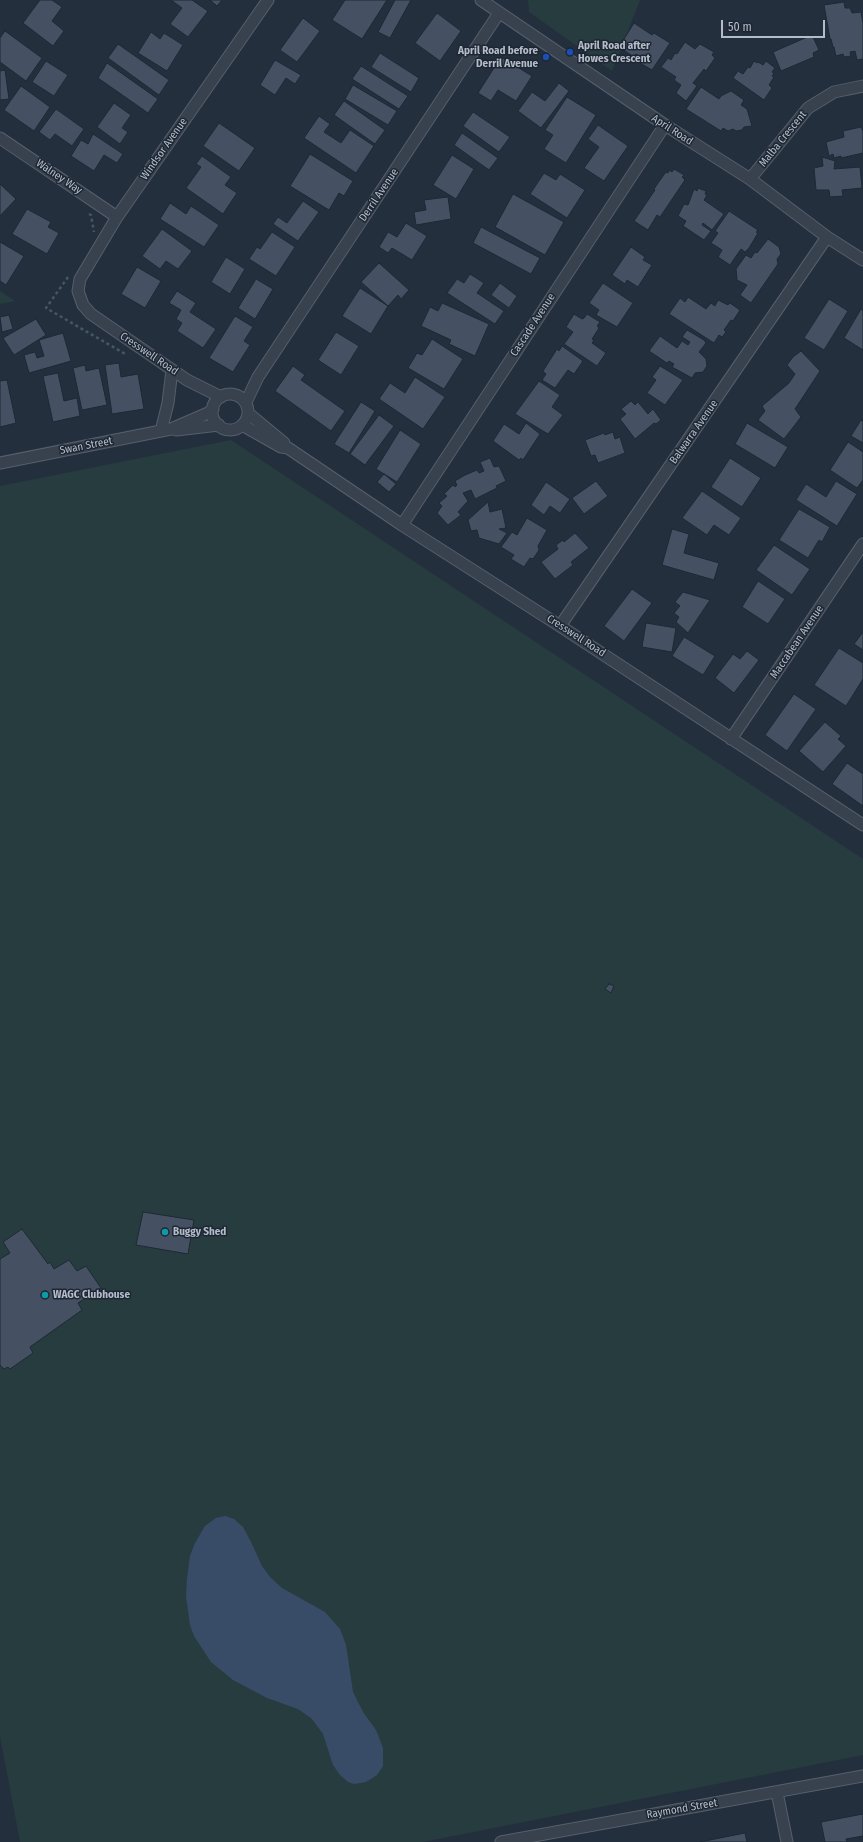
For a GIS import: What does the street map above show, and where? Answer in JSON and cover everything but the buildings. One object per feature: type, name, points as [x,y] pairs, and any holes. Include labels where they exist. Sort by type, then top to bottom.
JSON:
[{"type":"street","name":"Windsor Avenue","points":[[83,305],[78,291],[80,279],[117,217],[268,0]]},
{"type":"street","name":"April Road","points":[[481,0],[665,125],[750,179],[827,237],[863,260]]},
{"type":"street","name":"Derril Avenue","points":[[247,408],[258,377],[500,14]]},
{"type":"street","name":"Malba Crescent","points":[[750,179],[808,108],[834,92],[863,86]]},
{"type":"street","name":"Cascade Avenue","points":[[402,525],[665,125]]},
{"type":"street","name":"Walney Way","points":[[0,138],[117,217]]},
{"type":"street","name":"Balwarra Avenue","points":[[560,626],[827,237]]},
{"type":"street","name":"Cresswell Road","points":[[83,305],[91,314],[172,370],[201,388],[221,397]]},
{"type":"street","points":[[166,430],[172,370]]},
{"type":"street","name":"Derril Avenue","points":[[236,395],[258,377]]},
{"type":"street","points":[[228,394],[236,395],[247,408],[242,425],[233,430],[228,430],[219,425],[213,418],[213,408],[217,400],[221,397],[228,394]]},
{"type":"street","name":"Swan Street","points":[[0,463],[166,430],[208,413],[213,408]]},
{"type":"street","name":"Cresswell Road","points":[[247,408],[285,443],[288,448],[402,525],[560,626],[863,825]]},
{"type":"street","name":"Swan Street","points":[[166,430],[180,430],[219,425]]},
{"type":"street","name":"Cresswell Road","points":[[242,425],[281,447],[288,448]]},
{"type":"street","name":"Maccabean Avenue","points":[[731,739],[863,544]]},
{"type":"street","name":"Raymond Street","points":[[501,1842],[526,1840],[863,1776]]},
{"type":"street","points":[[777,1792],[787,1842]]},
{"type":"green space","points":[[528,0],[640,0],[612,71],[529,12]]},
{"type":"green space","points":[[0,291],[15,301],[0,304]]},
{"type":"green space","points":[[231,440],[863,859],[863,1755],[423,1842],[20,1842],[0,1736],[0,486]]},
{"type":"water","points":[[225,1516],[234,1519],[243,1527],[262,1566],[270,1577],[282,1588],[325,1612],[340,1629],[346,1645],[353,1692],[363,1712],[376,1730],[383,1748],[383,1766],[377,1775],[366,1782],[354,1784],[348,1782],[340,1775],[333,1765],[323,1734],[312,1719],[298,1709],[267,1698],[233,1680],[211,1662],[194,1636],[190,1625],[186,1597],[190,1556],[195,1543],[205,1526],[216,1518]]},
{"type":"place","name":"April Road after Howes Crescent","points":[[570,52]]},
{"type":"place","name":"April Road before Derril Avenue","points":[[546,57]]},
{"type":"place","name":"Buggy Shed","points":[[165,1232]]},
{"type":"place","name":"WAGC Clubhouse","points":[[45,1295]]}]
